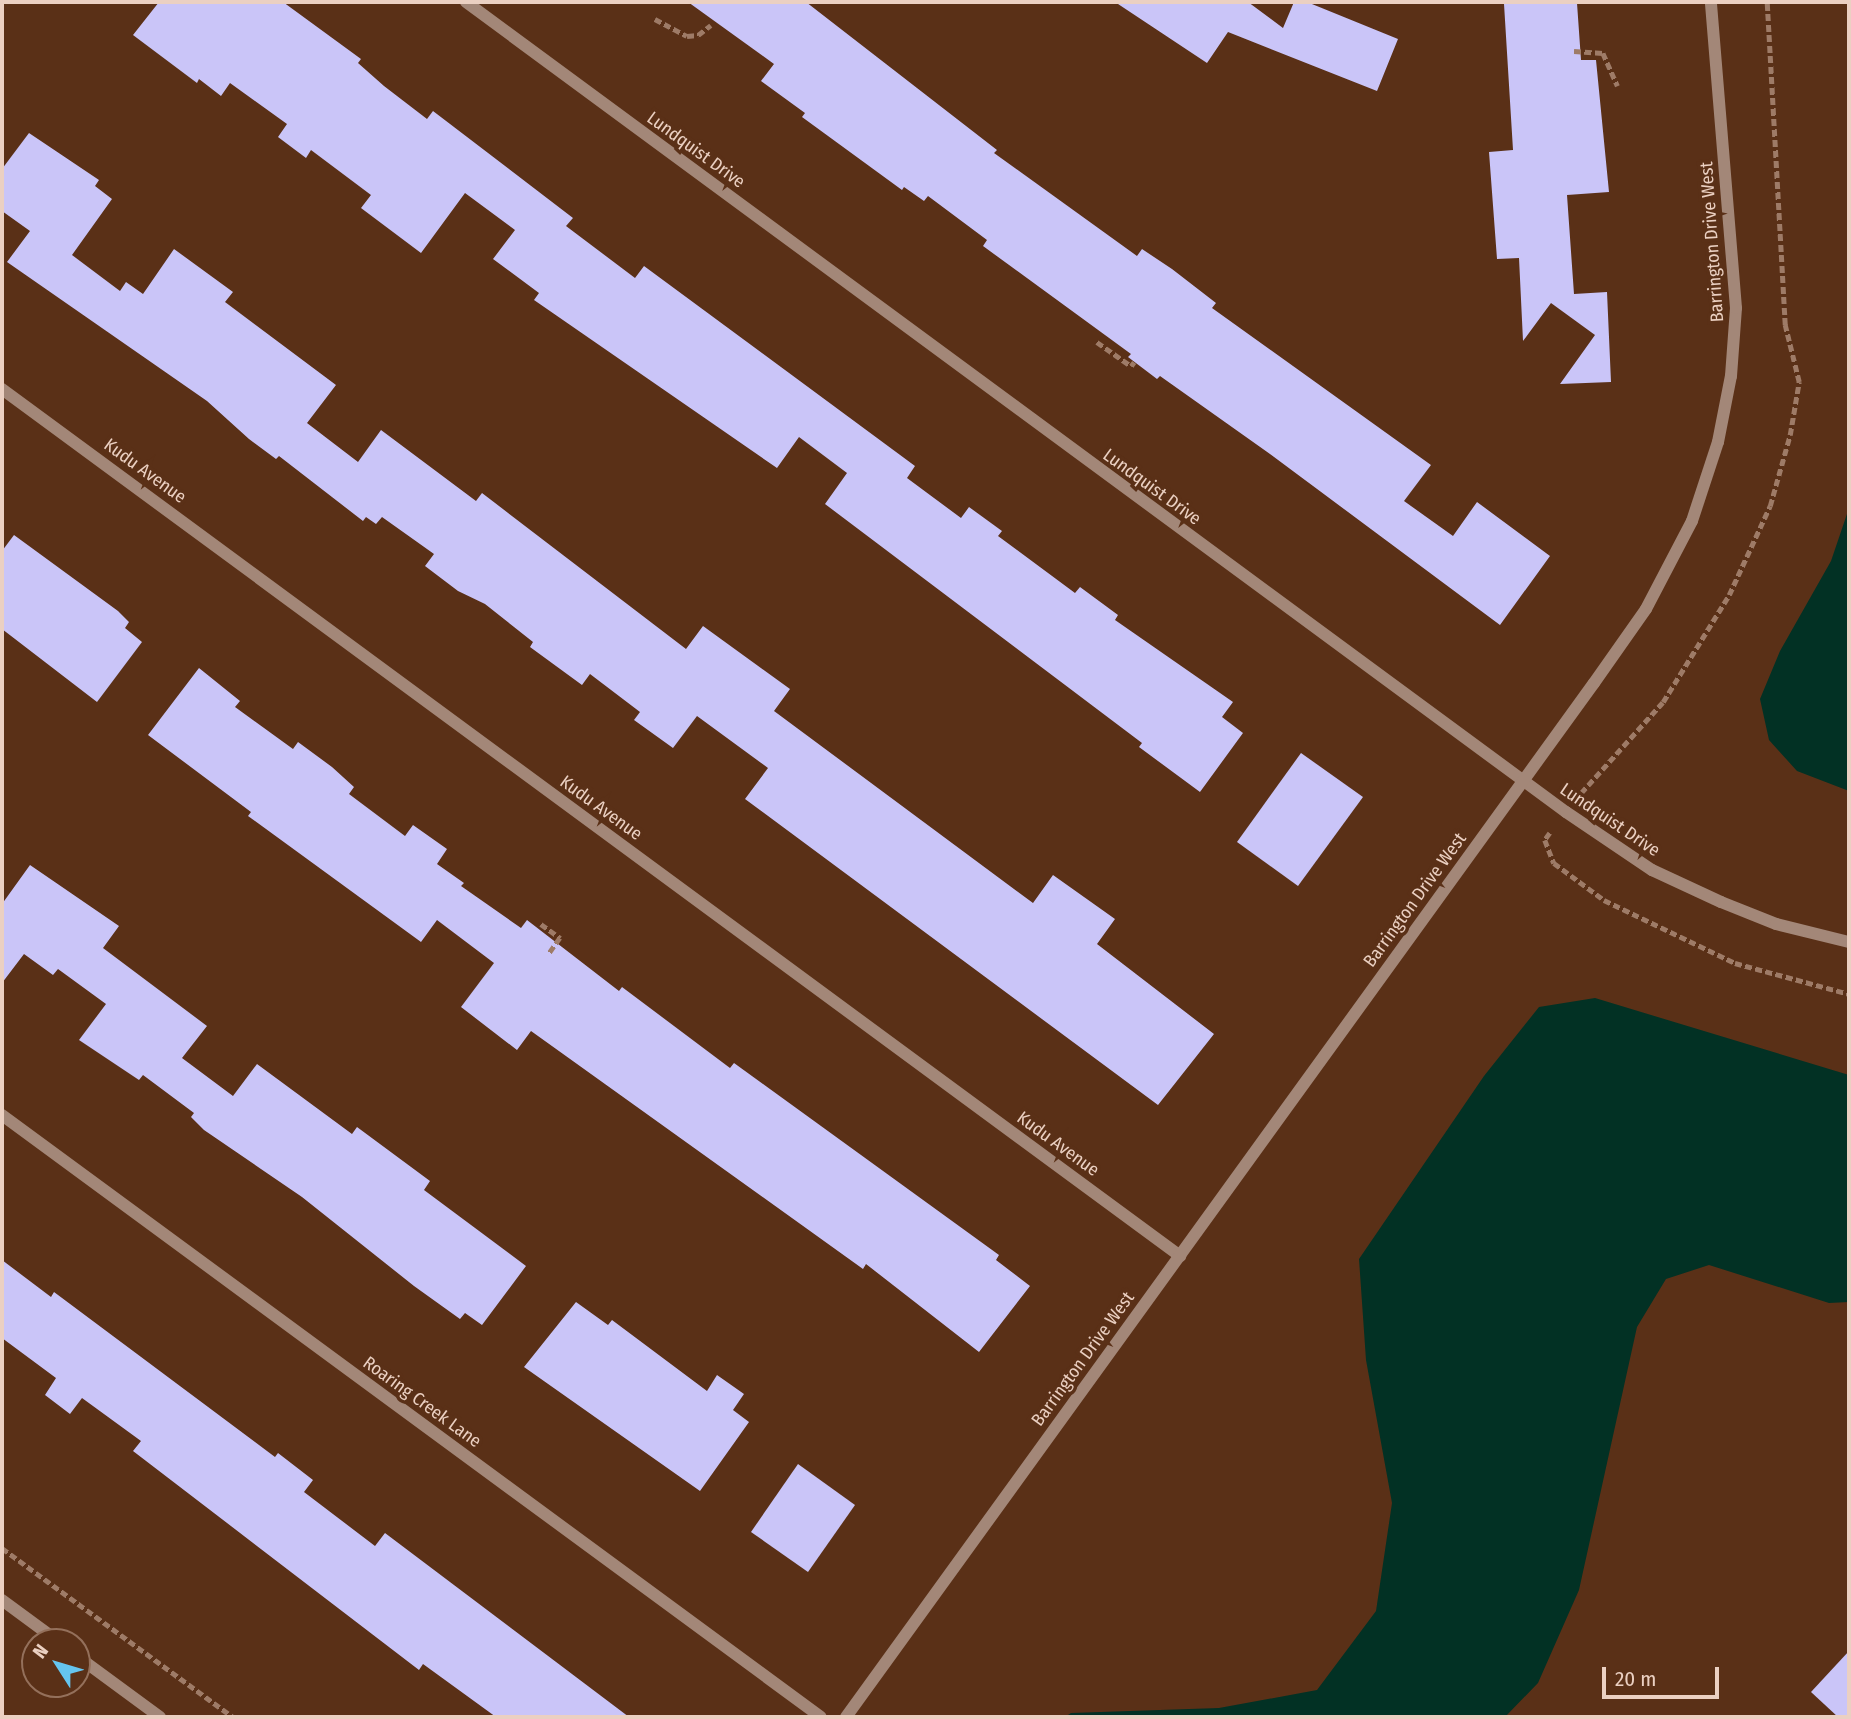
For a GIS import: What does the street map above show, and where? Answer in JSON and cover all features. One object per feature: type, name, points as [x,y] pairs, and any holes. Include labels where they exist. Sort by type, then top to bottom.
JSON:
[{"type":"street","name":"Lundquist Drive","points":[[466,2],[1522,781],[1653,870],[1776,924],[1849,942]]},
{"type":"street","name":"Barrington Drive West","points":[[846,1717],[1646,608],[1692,521],[1718,442],[1731,376],[1736,308],[1711,2]]},
{"type":"street","name":"Kudu Avenue","points":[[2,388],[1180,1256]]},
{"type":"street","name":"Roaring Creek Lane","points":[[2,1115],[821,1717]]},
{"type":"street","points":[[2,1600],[40,1628]]},
{"type":"street","points":[[91,1666],[160,1717]]},
{"type":"path","points":[[1585,788],[1663,702],[1729,595],[1770,506],[1790,435],[1799,382],[1785,325],[1767,2]]},
{"type":"path","points":[[655,19],[687,36],[698,35],[711,25]]},
{"type":"path","points":[[1574,51],[1603,53],[1618,86]]},
{"type":"path","points":[[1097,342],[1131,366],[1134,362]]},
{"type":"path","points":[[1545,840],[1553,863],[1616,906],[1735,963],[1849,994]]},
{"type":"path","points":[[541,924],[560,938],[549,954]]},
{"type":"path","points":[[2,1548],[233,1717]]},
{"type":"shaded area","points":[[1849,508],[1849,791],[1797,771],[1769,740],[1760,699],[1780,651],[1831,561]]},
{"type":"shaded area","points":[[1595,998],[1849,1075],[1849,1302],[1829,1303],[1709,1265],[1666,1279],[1637,1327],[1579,1590],[1538,1683],[1505,1717],[1065,1717],[1071,1713],[1219,1708],[1317,1690],[1376,1611],[1392,1503],[1366,1360],[1359,1259],[1484,1076],[1539,1007]]},
{"type":"building","points":[[159,2],[283,2],[361,59],[358,63],[427,119],[433,111],[573,218],[566,226],[635,278],[644,266],[915,466],[907,478],[961,518],[969,507],[1002,531],[998,536],[1075,593],[1080,587],[1118,615],[1115,620],[1233,702],[1222,717],[1243,733],[1200,792],[1139,747],[1142,743],[825,504],[847,473],[799,437],[777,468],[534,300],[539,293],[493,259],[515,230],[465,193],[421,253],[361,208],[371,195],[311,150],[306,158],[278,137],[287,124],[230,83],[221,96],[199,79],[197,83],[133,35]]},
{"type":"building","points":[[688,2],[806,2],[997,150],[994,153],[1137,256],[1142,249],[1172,269],[1216,303],[1212,308],[1431,465],[1404,501],[1453,536],[1477,502],[1550,556],[1500,625],[1270,454],[1160,376],[1157,379],[1128,357],[1131,354],[983,246],[987,240],[928,196],[924,201],[904,187],[902,190],[802,117],[805,113],[761,81],[774,64]]},
{"type":"building","points":[[1115,2],[1248,2],[1283,28],[1294,2],[1307,2],[1398,39],[1377,91],[1228,32],[1207,63]]},
{"type":"building","points":[[1577,3],[1581,60],[1596,60],[1609,192],[1567,195],[1574,294],[1607,292],[1611,382],[1560,384],[1595,335],[1551,303],[1523,341],[1519,258],[1497,259],[1489,152],[1513,150],[1504,4]]},
{"type":"building","points":[[29,133],[99,180],[95,186],[112,199],[72,255],[120,291],[126,282],[143,294],[174,249],[233,292],[225,302],[336,385],[307,423],[358,462],[381,430],[476,501],[482,493],[686,649],[703,626],[790,689],[774,711],[1033,903],[1053,875],[1115,919],[1097,944],[1214,1034],[1158,1105],[745,799],[768,768],[697,716],[673,748],[634,720],[640,712],[590,674],[582,685],[530,647],[533,642],[485,604],[458,591],[425,566],[434,554],[382,517],[376,524],[366,517],[363,521],[279,456],[276,459],[249,439],[207,401],[7,262],[30,231],[2,211],[2,169]]},
{"type":"building","points":[[14,535],[118,611],[129,622],[125,628],[142,642],[97,702],[2,629],[2,551]]},
{"type":"building","points":[[199,668],[240,701],[235,707],[293,749],[298,742],[332,767],[354,787],[349,794],[405,836],[413,825],[447,849],[437,864],[464,883],[461,886],[521,928],[527,920],[619,991],[622,987],[730,1068],[734,1063],[999,1255],[996,1260],[1030,1286],[979,1352],[866,1264],[863,1269],[531,1031],[517,1050],[461,1007],[494,963],[437,920],[421,942],[248,816],[251,812],[148,735]]},
{"type":"building","points":[[1301,753],[1363,797],[1298,886],[1237,842]]},
{"type":"building","points":[[30,865],[119,926],[103,948],[207,1026],[182,1058],[233,1096],[257,1064],[352,1134],[357,1127],[430,1181],[424,1190],[526,1266],[482,1325],[465,1313],[460,1319],[414,1286],[302,1197],[204,1130],[191,1117],[194,1113],[143,1075],[139,1080],[79,1040],[106,1004],[58,969],[53,975],[24,954],[2,983],[2,904]]},
{"type":"building","points":[[2,1260],[51,1297],[54,1292],[275,1457],[278,1453],[313,1480],[304,1492],[375,1546],[385,1533],[629,1717],[496,1717],[423,1664],[419,1670],[133,1451],[141,1441],[82,1398],[70,1414],[45,1395],[56,1378],[2,1338]]},
{"type":"building","points":[[576,1302],[608,1325],[612,1320],[707,1391],[717,1375],[744,1394],[733,1410],[749,1422],[700,1491],[524,1367]]},
{"type":"building","points":[[798,1464],[855,1505],[808,1572],[751,1532]]},
{"type":"building","points":[[1849,1651],[1849,1717],[1838,1717],[1811,1692]]}]
